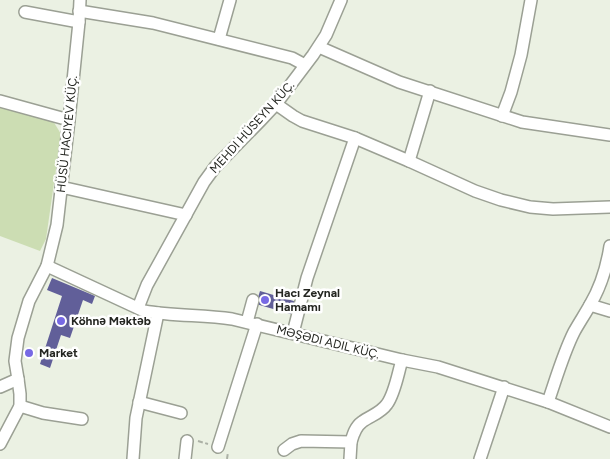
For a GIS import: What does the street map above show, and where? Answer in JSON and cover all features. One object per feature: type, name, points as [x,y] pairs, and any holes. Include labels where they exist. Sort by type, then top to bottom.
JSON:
[{"type":"street","points":[[219,39],[230,0]]},
{"type":"street","name":"MEHDI HÜSEYN KÜÇ.","points":[[138,308],[147,285],[204,182],[215,167],[276,104],[306,65],[329,29],[341,0]]},
{"type":"street","points":[[502,116],[521,55],[530,0]]},
{"type":"street","points":[[0,444],[20,406],[15,361],[18,338],[29,301],[46,266],[57,225],[79,11]]},
{"type":"street","points":[[25,12],[79,11],[153,24],[292,58],[306,65]]},
{"type":"street","points":[[319,47],[383,76],[502,116],[538,125],[610,135]]},
{"type":"street","points":[[409,161],[430,92]]},
{"type":"street","points":[[0,101],[69,120]]},
{"type":"street","points":[[276,104],[302,121],[354,138],[475,191],[501,200],[530,207],[610,207]]},
{"type":"street","points":[[293,333],[307,278],[354,138]]},
{"type":"street","points":[[61,187],[186,215]]},
{"type":"street","points":[[548,402],[569,344],[580,320],[590,305],[604,270],[610,246]]},
{"type":"street","name":"MƏŞƏDI ADIL KÜÇ.","points":[[46,266],[138,308],[158,313],[214,316],[252,323],[438,367],[548,402],[610,427]]},
{"type":"street","points":[[218,447],[252,323],[253,300]]},
{"type":"street","points":[[590,305],[610,311]]},
{"type":"street","points":[[133,459],[136,418],[158,313]]},
{"type":"street","points":[[350,459],[351,442],[355,430],[361,422],[377,414],[386,406],[391,398],[402,360]]},
{"type":"street","points":[[0,387],[18,379]]},
{"type":"street","points":[[480,459],[504,388]]},
{"type":"street","points":[[139,402],[181,413]]},
{"type":"street","points":[[20,406],[43,413],[82,419]]},
{"type":"street","points":[[185,459],[187,441]]},
{"type":"street","points":[[284,450],[292,444],[301,441],[351,442]]},
{"type":"green space","points":[[0,106],[53,121],[61,134],[46,239],[40,251],[0,236]]},
{"type":"building","points":[[52,278],[95,296],[92,304],[83,300],[70,338],[61,335],[50,368],[40,364],[62,296],[47,290]]},
{"type":"building","points":[[260,291],[297,302],[294,315],[256,304]]},
{"type":"place","name":"Hacı Zeynal Hamamı","points":[[265,300]]},
{"type":"place","name":"Köhnə Məktəb","points":[[61,321]]},
{"type":"place","name":"Market","points":[[29,353]]}]
